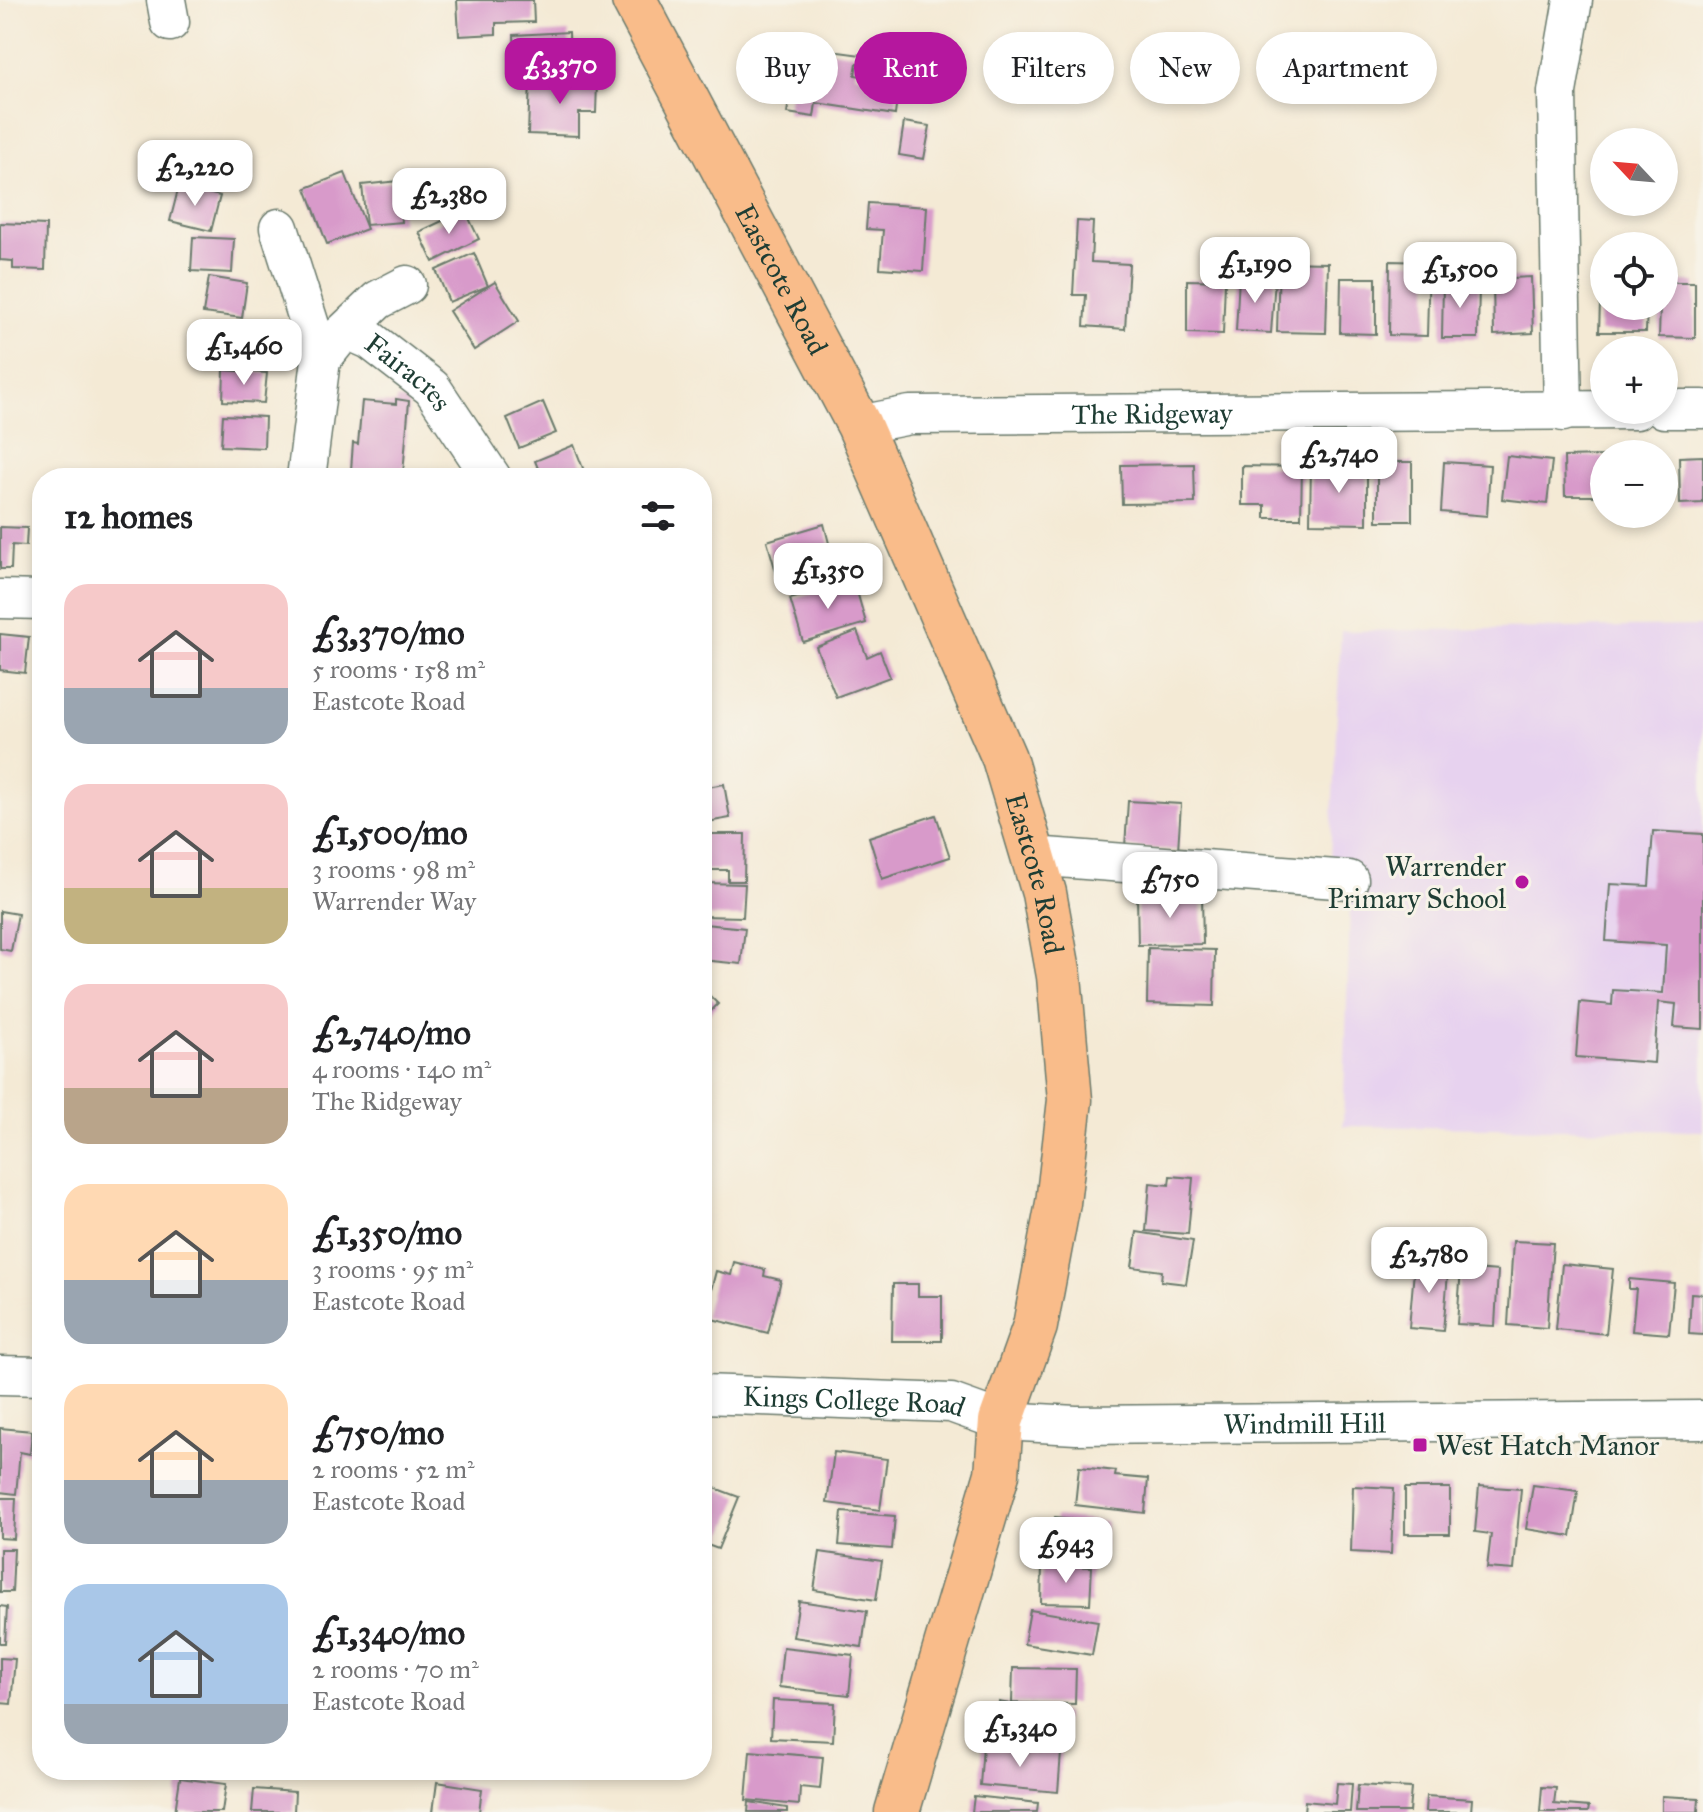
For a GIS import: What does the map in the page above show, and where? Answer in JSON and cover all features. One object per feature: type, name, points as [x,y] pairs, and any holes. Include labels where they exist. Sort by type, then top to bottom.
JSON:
[{"type":"main road","name":"Eastcote Road","points":[[634,0],[859,425],[1004,758],[1044,893],[1059,976],[1070,1100],[1058,1203],[1035,1326],[1001,1421],[997,1474],[897,1812]]},
{"type":"street","points":[[1563,412],[1557,92],[1573,0]]},
{"type":"street","points":[[279,228],[331,348],[378,300],[407,285]]},
{"type":"street","name":"Fairacres","points":[[308,468],[331,348],[354,333],[370,340],[432,388],[485,468]]},
{"type":"street","points":[[1678,409],[1703,409]]},
{"type":"street","name":"The Ridgeway","points":[[859,425],[910,415],[1590,411]]},
{"type":"street","points":[[0,599],[32,600]]},
{"type":"street","points":[[1033,856],[1349,880]]},
{"type":"street","points":[[0,1375],[32,1376]]},
{"type":"street","name":"Kings College Road","points":[[712,1394],[951,1403],[1001,1421]]},
{"type":"street","name":"Windmill Hill","points":[[1001,1421],[1076,1425],[1703,1420]]},
{"type":"shaded area","name":"Warrender Primary School","points":[[1703,626],[1703,1131],[1343,1126],[1350,907],[1330,858],[1341,631]]},
{"type":"building","points":[[457,0],[533,0],[534,22],[496,23],[496,34],[459,36]]},
{"type":"building","points":[[569,32],[570,67],[516,70],[514,35]]},
{"type":"building","points":[[838,52],[854,54],[854,104],[896,104],[895,115],[823,104],[838,104]]},
{"type":"building","points":[[530,80],[597,82],[596,113],[579,113],[579,136],[528,134]]},
{"type":"building","points":[[788,104],[816,104],[814,117],[787,113]]},
{"type":"building","points":[[904,122],[930,126],[924,159],[899,155]]},
{"type":"building","points":[[345,173],[367,229],[327,244],[306,188]]},
{"type":"building","points":[[398,181],[402,222],[366,225],[362,185]]},
{"type":"building","points":[[179,186],[220,196],[211,231],[170,221]]},
{"type":"building","points":[[868,203],[927,207],[923,271],[880,268],[883,230],[866,229]]},
{"type":"building","points":[[465,210],[479,239],[433,262],[419,232]]},
{"type":"building","points":[[1077,221],[1093,222],[1091,262],[1129,264],[1125,329],[1084,326],[1086,295],[1073,295]]},
{"type":"building","points":[[0,223],[46,225],[45,270],[13,269],[13,261],[0,260]]},
{"type":"building","points":[[193,237],[234,239],[232,273],[191,271]]},
{"type":"building","points":[[474,253],[488,286],[449,302],[436,270]]},
{"type":"building","points":[[1390,261],[1429,262],[1427,336],[1389,335]]},
{"type":"building","points":[[1279,262],[1328,263],[1326,333],[1277,332]]},
{"type":"building","points":[[209,277],[247,283],[242,318],[203,313]]},
{"type":"building","points":[[1239,277],[1275,279],[1271,333],[1236,331]]},
{"type":"building","points":[[1531,277],[1533,333],[1494,335],[1493,279]]},
{"type":"building","points":[[1341,278],[1376,278],[1376,334],[1340,333]]},
{"type":"building","points":[[1187,280],[1225,281],[1223,334],[1187,333]]},
{"type":"building","points":[[495,282],[519,321],[474,350],[449,311]]},
{"type":"building","points":[[1678,282],[1695,282],[1695,338],[1659,336],[1660,320],[1678,320]]},
{"type":"building","points":[[1443,283],[1479,283],[1478,338],[1442,338]]},
{"type":"building","points":[[1599,320],[1646,320],[1646,332],[1599,332]]},
{"type":"building","points":[[225,326],[267,330],[264,361],[222,356]]},
{"type":"building","points":[[224,370],[267,373],[264,403],[223,401]]},
{"type":"building","points":[[396,399],[409,401],[403,468],[351,468],[353,443],[358,444],[362,401],[396,404]]},
{"type":"building","points":[[543,402],[556,433],[519,448],[507,418]]},
{"type":"building","points":[[223,415],[265,417],[264,448],[221,446]]},
{"type":"building","points":[[574,445],[583,468],[538,468],[535,461]]},
{"type":"building","points":[[1507,456],[1552,461],[1547,504],[1502,499]]},
{"type":"building","points":[[1590,456],[1590,496],[1565,496],[1564,457]]},
{"type":"building","points":[[1703,456],[1703,503],[1680,504],[1679,457]]},
{"type":"building","points":[[1377,462],[1412,462],[1412,521],[1377,521]]},
{"type":"building","points":[[1444,462],[1490,465],[1487,516],[1441,512]]},
{"type":"building","points":[[1194,464],[1195,503],[1122,504],[1121,465]]},
{"type":"building","points":[[1311,465],[1367,466],[1367,524],[1310,523]]},
{"type":"building","points":[[1242,466],[1302,467],[1301,518],[1265,518],[1265,505],[1242,505]]},
{"type":"building","points":[[824,524],[831,551],[814,556],[821,580],[782,592],[767,541]]},
{"type":"building","points":[[0,527],[27,528],[26,546],[12,545],[11,569],[0,569]]},
{"type":"building","points":[[854,581],[866,623],[803,642],[790,599]]},
{"type":"building","points":[[857,631],[867,657],[880,651],[890,677],[836,697],[816,647]]},
{"type":"building","points":[[0,634],[29,637],[25,673],[0,670]]},
{"type":"building","points":[[724,784],[730,818],[712,821],[712,786]]},
{"type":"building","points":[[1128,801],[1181,804],[1178,850],[1125,847]]},
{"type":"building","points":[[936,815],[950,857],[882,879],[869,837]]},
{"type":"building","points":[[1653,831],[1703,834],[1703,1029],[1674,1027],[1676,1004],[1658,1002],[1654,1063],[1576,1057],[1580,1002],[1612,1005],[1613,990],[1663,993],[1666,945],[1606,941],[1610,884],[1649,886]]},
{"type":"building","points":[[712,834],[745,834],[744,881],[728,881],[728,870],[712,870]]},
{"type":"building","points":[[712,883],[745,884],[743,917],[712,916]]},
{"type":"building","points":[[1202,895],[1203,944],[1138,945],[1137,896]]},
{"type":"building","points":[[0,911],[18,914],[11,951],[0,949]]},
{"type":"building","points":[[712,925],[745,928],[741,964],[712,961]]},
{"type":"building","points":[[1148,948],[1215,950],[1214,1006],[1147,1004]]},
{"type":"building","points":[[1170,1176],[1193,1178],[1188,1234],[1146,1231],[1150,1183],[1169,1185]]},
{"type":"building","points":[[1137,1232],[1193,1241],[1186,1284],[1161,1281],[1162,1271],[1132,1267]]},
{"type":"building","points":[[1513,1241],[1553,1243],[1547,1328],[1508,1325]]},
{"type":"building","points":[[1415,1259],[1449,1262],[1443,1331],[1409,1328]]},
{"type":"building","points":[[734,1262],[765,1270],[764,1276],[781,1280],[768,1333],[712,1319],[712,1286],[716,1271],[731,1275]]},
{"type":"building","points":[[1562,1264],[1613,1269],[1606,1334],[1556,1329]]},
{"type":"building","points":[[1461,1268],[1498,1271],[1495,1326],[1457,1324]]},
{"type":"building","points":[[1629,1279],[1674,1283],[1669,1334],[1632,1331],[1636,1289],[1629,1289]]},
{"type":"building","points":[[893,1284],[918,1284],[918,1296],[942,1296],[942,1341],[892,1341]]},
{"type":"building","points":[[1691,1293],[1703,1294],[1703,1335],[1689,1334]]},
{"type":"building","points":[[0,1428],[32,1431],[30,1454],[20,1452],[16,1494],[0,1492]]},
{"type":"building","points":[[834,1452],[887,1459],[880,1510],[827,1503]]},
{"type":"building","points":[[1079,1467],[1116,1471],[1115,1476],[1148,1479],[1145,1513],[1075,1505]]},
{"type":"building","points":[[1533,1485],[1578,1491],[1571,1536],[1526,1529]]},
{"type":"building","points":[[1353,1486],[1394,1488],[1391,1554],[1351,1552]]},
{"type":"building","points":[[1479,1486],[1521,1489],[1514,1570],[1487,1568],[1491,1534],[1475,1532]]},
{"type":"building","points":[[712,1487],[739,1497],[718,1549],[712,1547]]},
{"type":"building","points":[[1405,1488],[1450,1488],[1450,1534],[1405,1534]]},
{"type":"building","points":[[0,1498],[16,1498],[14,1539],[0,1538]]},
{"type":"building","points":[[842,1512],[895,1516],[892,1549],[839,1545]]},
{"type":"building","points":[[1055,1517],[1106,1522],[1103,1558],[1052,1553]]},
{"type":"building","points":[[0,1549],[14,1549],[12,1592],[0,1592]]},
{"type":"building","points":[[820,1552],[882,1561],[876,1600],[814,1590]]},
{"type":"building","points":[[1042,1565],[1092,1567],[1090,1604],[1041,1603]]},
{"type":"building","points":[[799,1601],[867,1611],[862,1647],[793,1637]]},
{"type":"building","points":[[0,1606],[7,1607],[5,1643],[0,1643]]},
{"type":"building","points":[[1030,1610],[1098,1621],[1092,1655],[1024,1644]]},
{"type":"building","points":[[783,1647],[853,1655],[849,1695],[779,1687]]},
{"type":"building","points":[[0,1658],[15,1659],[11,1704],[0,1703]]},
{"type":"building","points":[[1013,1668],[1076,1669],[1075,1704],[1012,1703]]},
{"type":"building","points":[[773,1700],[835,1703],[833,1741],[771,1738]]},
{"type":"building","points":[[999,1702],[1066,1714],[1059,1747],[993,1735]]},
{"type":"building","points":[[983,1746],[1061,1753],[1058,1792],[980,1785]]},
{"type":"building","points":[[750,1751],[823,1757],[820,1789],[800,1787],[799,1805],[746,1800]]},
{"type":"building","points":[[180,1780],[226,1784],[222,1812],[175,1812]]},
{"type":"building","points":[[437,1782],[482,1789],[479,1812],[433,1812]]},
{"type":"building","points":[[1337,1783],[1352,1784],[1350,1812],[1304,1812],[1305,1801],[1335,1804]]},
{"type":"building","points":[[1358,1785],[1411,1788],[1409,1812],[1356,1812]]},
{"type":"building","points":[[1542,1787],[1556,1788],[1554,1804],[1589,1807],[1588,1812],[1540,1812]]},
{"type":"building","points":[[254,1789],[295,1792],[294,1812],[252,1812]]},
{"type":"building","points":[[974,1796],[1038,1803],[1037,1812],[972,1812]]},
{"type":"building","points":[[1426,1796],[1472,1799],[1471,1812],[1425,1812]]},
{"type":"building","points":[[1662,1796],[1699,1798],[1698,1812],[1662,1812]]},
{"type":"building","points":[[749,1802],[787,1808],[787,1812],[748,1812]]},
{"type":"place","name":"Warrender Primary School","points":[[1522,882]]},
{"type":"place","name":"West Hatch Manor","points":[[1420,1445]]}]
